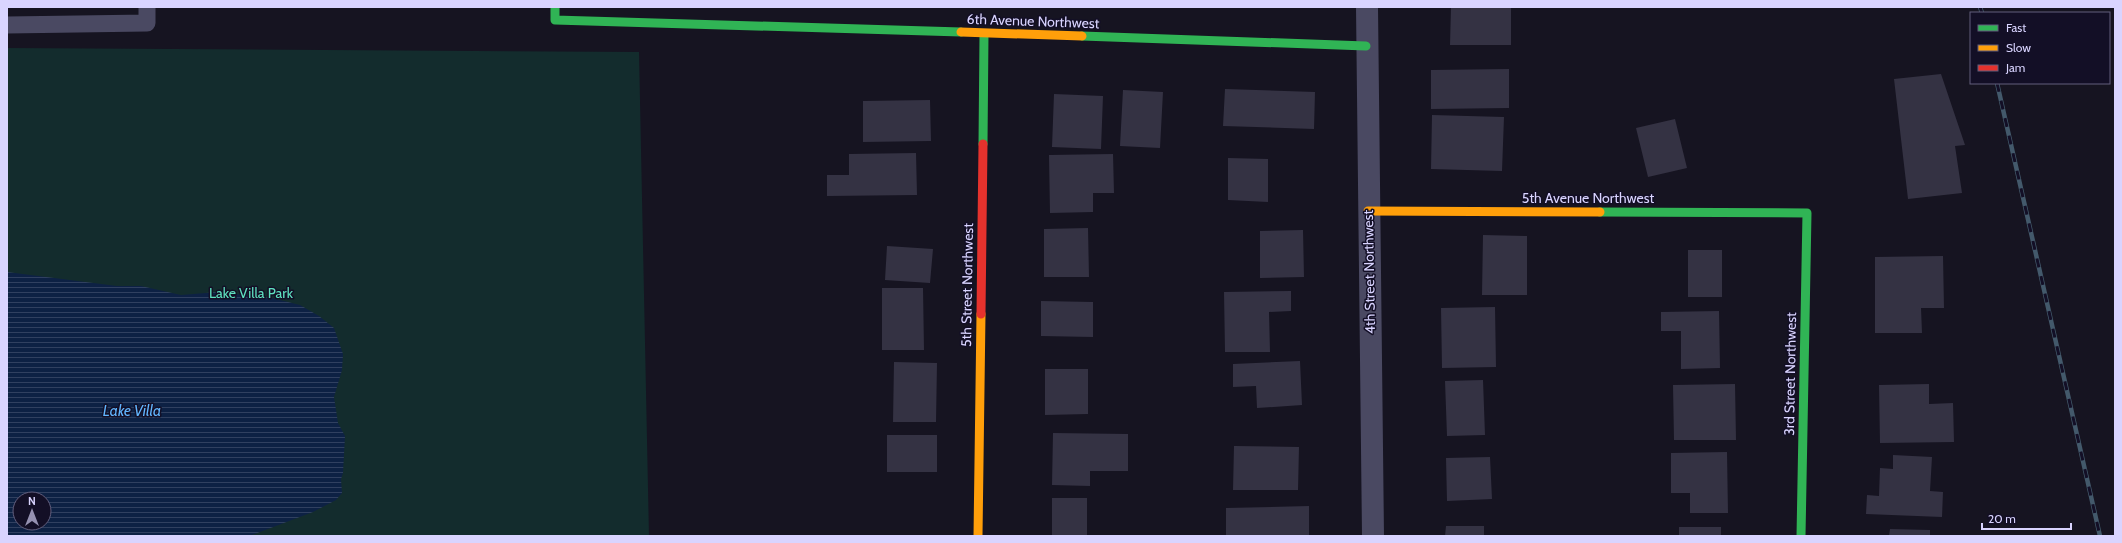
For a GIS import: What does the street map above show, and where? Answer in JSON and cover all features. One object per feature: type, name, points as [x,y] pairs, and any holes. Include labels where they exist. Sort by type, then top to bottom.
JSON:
[{"type":"street","name":"6th Avenue Northwest","points":[[555,7],[554,20],[793,25],[984,34],[1366,46]]},
{"type":"street","name":"4th Street Northwest","points":[[1367,7],[1366,46],[1373,536]]},
{"type":"street","name":"5th Street Northwest","points":[[978,536],[984,34]]},
{"type":"street","name":"5th Avenue Northwest","points":[[1368,211],[1807,213]]},
{"type":"street","name":"3rd Street Northwest","points":[[1801,536],[1807,213]]},
{"type":"lane","points":[[7,25],[147,23],[147,7]]},
{"type":"green space","name":"Lake Villa Park","points":[[7,48],[639,52],[649,536],[7,536]]},
{"type":"water","name":"Lake Villa","points":[[7,272],[117,286],[141,286],[181,295],[218,292],[272,298],[300,305],[319,316],[334,328],[343,354],[342,370],[334,397],[338,423],[345,436],[343,473],[341,479],[342,493],[336,500],[313,512],[249,536],[7,536]]},
{"type":"building","points":[[1451,7],[1511,7],[1511,45],[1450,45]]},
{"type":"building","points":[[1509,69],[1509,108],[1431,109],[1431,70]]},
{"type":"building","points":[[1941,74],[1965,145],[1955,146],[1962,193],[1908,199],[1894,79]]},
{"type":"building","points":[[1225,89],[1315,92],[1314,129],[1223,126]]},
{"type":"building","points":[[1123,90],[1163,92],[1160,148],[1120,146]]},
{"type":"building","points":[[1054,94],[1103,96],[1101,149],[1052,147]]},
{"type":"building","points":[[930,100],[931,141],[863,142],[863,101]]},
{"type":"building","points":[[1432,115],[1504,117],[1502,171],[1431,169]]},
{"type":"building","points":[[1675,119],[1687,168],[1648,177],[1636,128]]},
{"type":"building","points":[[916,153],[917,195],[827,196],[827,175],[849,175],[849,154]]},
{"type":"building","points":[[1113,154],[1114,193],[1093,193],[1093,212],[1050,213],[1049,155]]},
{"type":"building","points":[[1228,158],[1268,159],[1268,202],[1228,200]]},
{"type":"building","points":[[1088,228],[1089,277],[1044,277],[1044,229]]},
{"type":"building","points":[[1303,230],[1304,277],[1260,278],[1260,231]]},
{"type":"building","points":[[1483,235],[1527,236],[1527,295],[1482,295]]},
{"type":"building","points":[[887,246],[933,249],[930,283],[885,280]]},
{"type":"building","points":[[1688,250],[1722,250],[1722,297],[1688,297]]},
{"type":"building","points":[[1943,256],[1944,308],[1921,308],[1922,333],[1875,333],[1875,257]]},
{"type":"building","points":[[882,288],[923,288],[924,350],[882,350]]},
{"type":"building","points":[[1291,291],[1291,311],[1269,312],[1270,352],[1225,352],[1224,292]]},
{"type":"building","points":[[1041,301],[1093,302],[1093,337],[1041,336]]},
{"type":"building","points":[[1495,307],[1496,367],[1442,368],[1441,308]]},
{"type":"building","points":[[1719,311],[1720,368],[1681,369],[1681,331],[1661,331],[1661,312]]},
{"type":"building","points":[[1300,361],[1302,405],[1257,408],[1256,386],[1233,387],[1233,364]]},
{"type":"building","points":[[894,362],[937,363],[936,422],[893,422]]},
{"type":"building","points":[[1045,369],[1088,369],[1088,414],[1045,415]]},
{"type":"building","points":[[1483,380],[1485,435],[1447,436],[1445,381]]},
{"type":"building","points":[[1735,384],[1736,440],[1674,440],[1673,385]]},
{"type":"building","points":[[1929,384],[1929,404],[1953,403],[1954,442],[1880,443],[1879,385]]},
{"type":"building","points":[[1053,433],[1128,434],[1128,471],[1090,471],[1090,486],[1052,485]]},
{"type":"building","points":[[887,435],[937,435],[937,472],[887,472]]},
{"type":"building","points":[[1234,446],[1299,447],[1298,490],[1233,490]]},
{"type":"building","points":[[1727,452],[1728,513],[1690,513],[1690,493],[1671,493],[1671,453]]},
{"type":"building","points":[[1893,455],[1932,457],[1930,491],[1943,492],[1942,517],[1866,514],[1867,495],[1879,496],[1880,468],[1893,469]]},
{"type":"building","points":[[1490,457],[1492,499],[1447,501],[1446,458]]},
{"type":"building","points":[[1052,498],[1087,498],[1087,536],[1052,536]]},
{"type":"building","points":[[1309,506],[1309,536],[1226,536],[1226,508]]},
{"type":"building","points":[[1446,526],[1484,526],[1484,536],[1445,536]]},
{"type":"building","points":[[1679,527],[1721,527],[1721,536],[1679,536]]},
{"type":"building","points":[[1890,529],[1930,530],[1930,536],[1889,536]]},
{"type":"railway","points":[[1980,7],[1982,12]]},
{"type":"railway","points":[[1997,84],[2100,536]]},
{"type":"traffic: fast","points":[[555,7],[555,20],[961,32]]},
{"type":"traffic: fast","points":[[983,144],[984,34]]},
{"type":"traffic: fast","points":[[1082,36],[1366,46]]},
{"type":"traffic: fast","points":[[1600,212],[1807,213],[1801,536]]},
{"type":"traffic: slow","points":[[961,32],[1082,36]]},
{"type":"traffic: slow","points":[[1368,211],[1600,212]]},
{"type":"traffic: slow","points":[[978,536],[981,314]]},
{"type":"traffic: jam","points":[[981,314],[983,144]]}]
